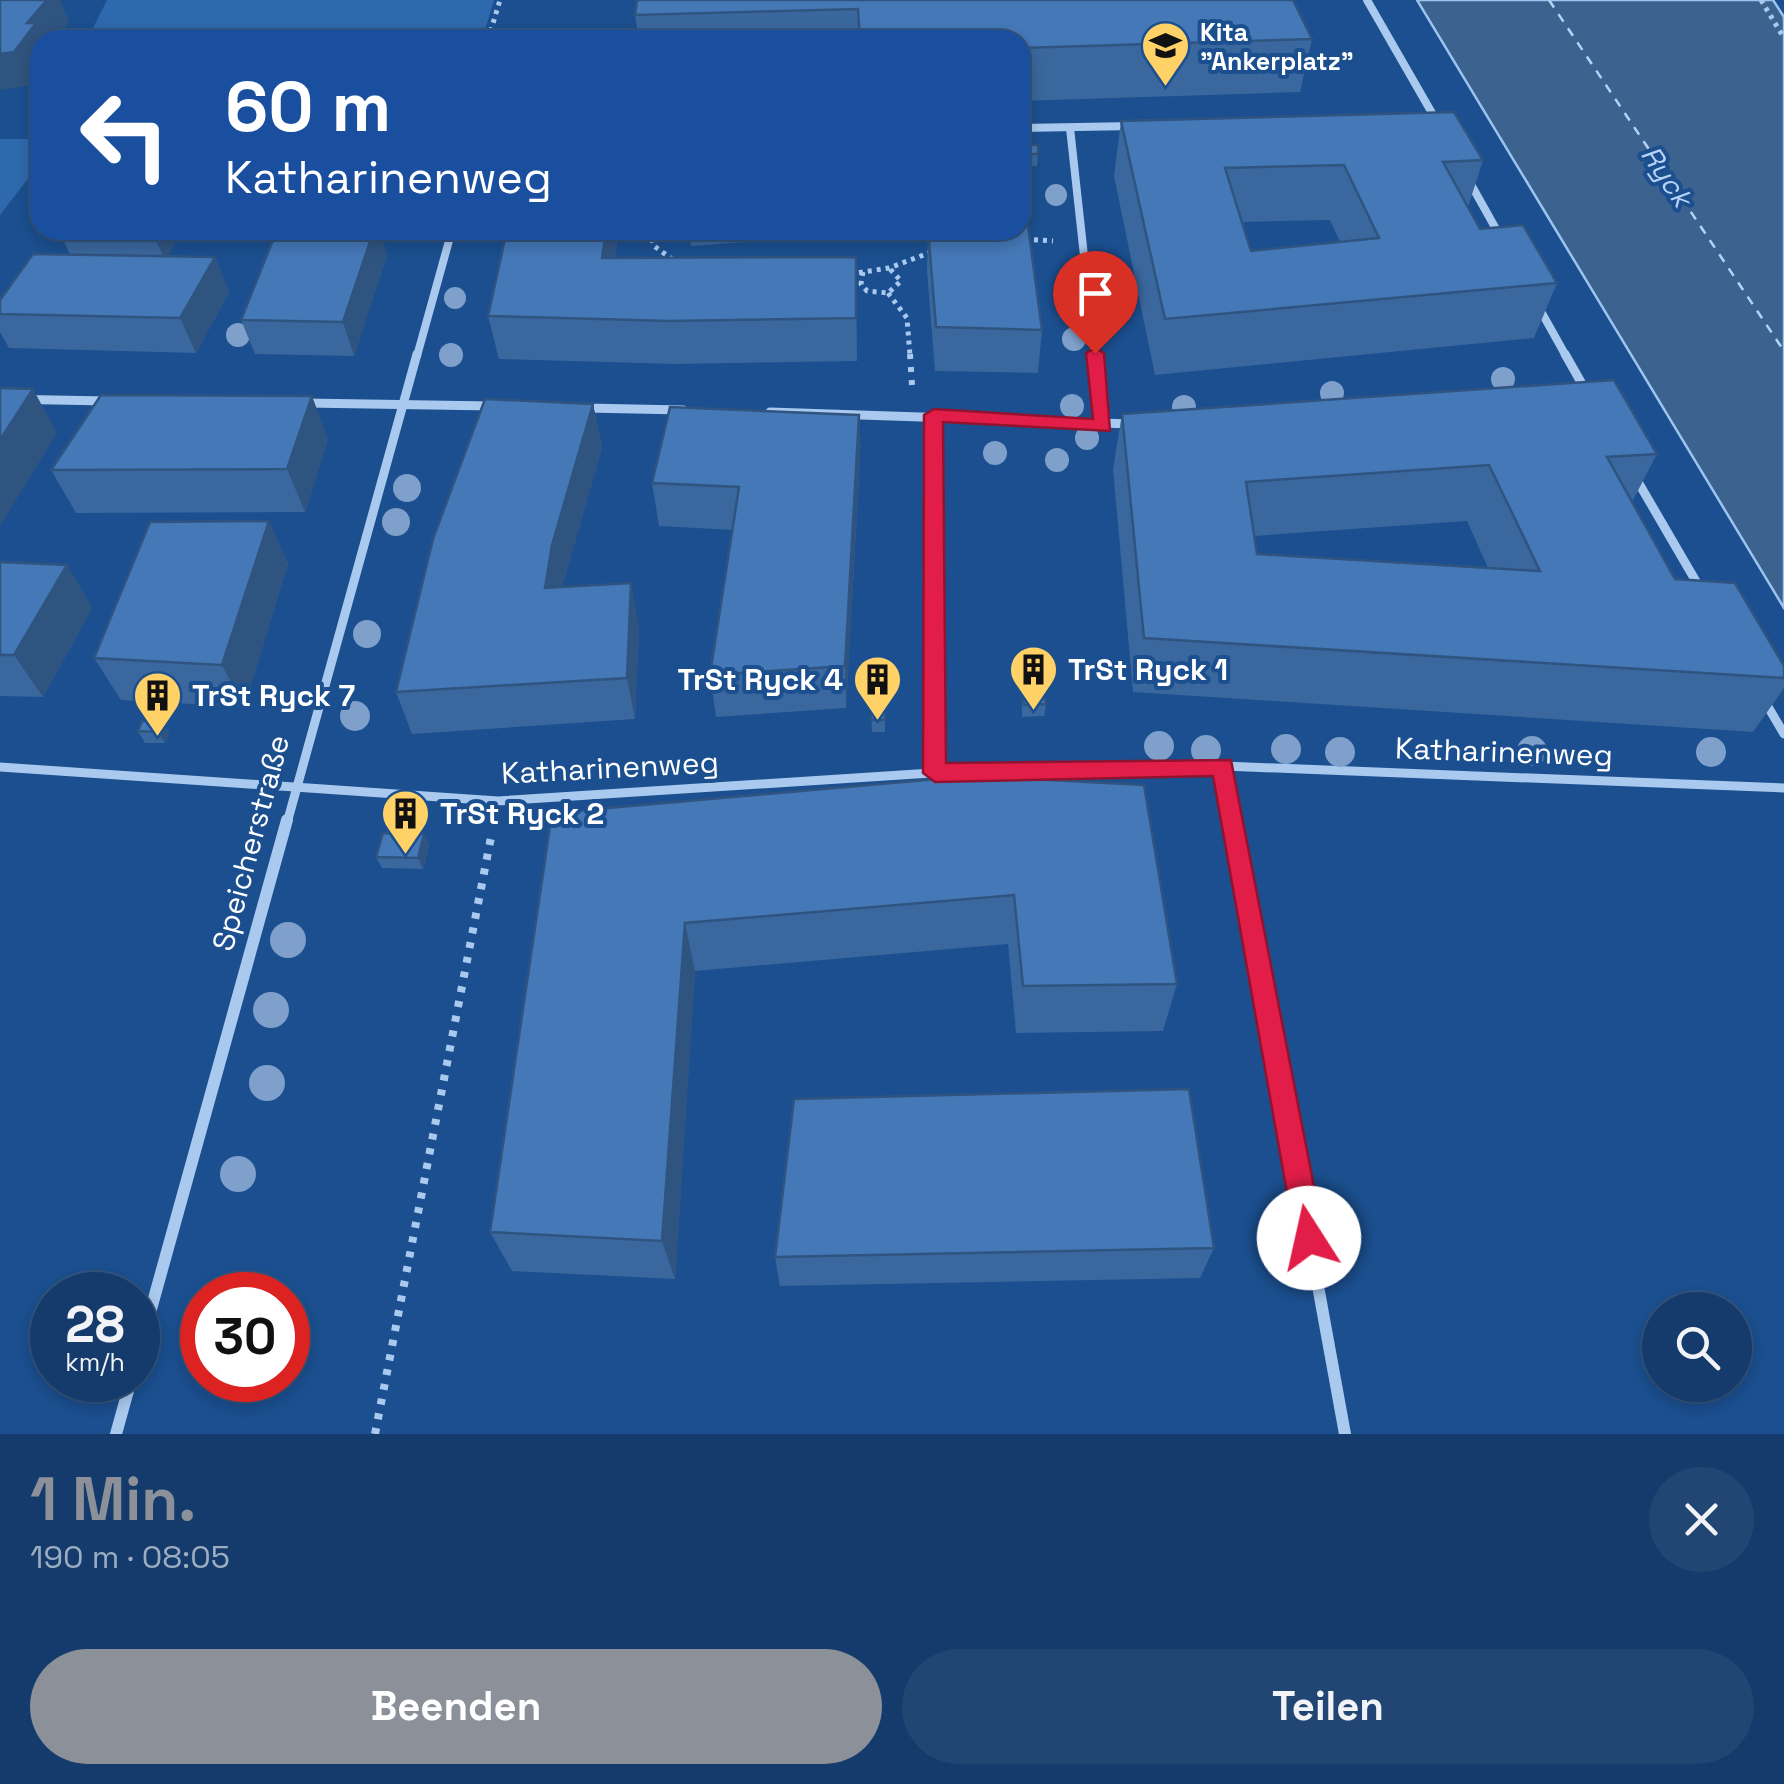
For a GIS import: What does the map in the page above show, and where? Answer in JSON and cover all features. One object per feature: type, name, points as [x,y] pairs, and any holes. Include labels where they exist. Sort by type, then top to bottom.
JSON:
[{"type":"street","points":[[1367,0],[1444,136]]},
{"type":"street","points":[[1416,120],[1435,119]]},
{"type":"street","points":[[1030,128],[1146,126]]},
{"type":"street","points":[[1070,128],[1103,426]]},
{"type":"street","points":[[1464,171],[1511,257]]},
{"type":"street","name":"Speicherstraße","points":[[160,1276],[449,240]]},
{"type":"street","points":[[1530,291],[1587,394],[1568,396]]},
{"type":"street","points":[[0,399],[114,401]]},
{"type":"street","points":[[286,403],[500,406]]},
{"type":"street","points":[[579,408],[698,410]]},
{"type":"street","points":[[757,411],[915,414],[1103,426],[1142,424]]},
{"type":"street","points":[[934,415],[935,773]]},
{"type":"street","points":[[1627,462],[1705,598]]},
{"type":"street","points":[[1754,683],[1784,734]]},
{"type":"street","points":[[1223,766],[1345,1434]]},
{"type":"street","name":"Katharinenweg","points":[[0,768],[498,801],[935,773],[1223,766],[1784,788]]},
{"type":"street","points":[[116,1434],[125,1402]]},
{"type":"path","points":[[491,30],[500,0]]},
{"type":"path","points":[[1760,0],[1784,38]]},
{"type":"path","points":[[652,240],[654,246],[685,268]]},
{"type":"path","points":[[1008,240],[1083,244]]},
{"type":"path","points":[[835,276],[889,268],[936,250]]},
{"type":"path","points":[[888,293],[901,280],[889,268]]},
{"type":"path","points":[[862,272],[861,284],[868,291],[888,293],[907,318],[915,414]]},
{"type":"path","points":[[375,1434],[498,801]]},
{"type":"shaded area","points":[[107,0],[494,0],[485,30],[92,30]]},
{"type":"shaded area","points":[[0,139],[30,139],[30,176],[0,215]]},
{"type":"water","name":"Ryck","points":[[1417,0],[1773,0],[1784,17],[1784,608]]},
{"type":"building","points":[[0,0],[47,0],[27,23],[36,23],[14,52],[0,54]]},
{"type":"building","points":[[637,0],[1293,0],[1312,39],[1030,48],[1030,30],[859,30],[858,9],[635,15]]},
{"type":"building","points":[[1454,112],[1483,160],[1443,162],[1480,229],[1523,225],[1557,283],[1165,319],[1121,121]],"holes":[[[1344,165],[1379,238],[1251,251],[1225,168]]]},
{"type":"building","points":[[1030,145],[1038,145],[1038,154],[1030,154]]},
{"type":"building","points":[[273,240],[371,240],[343,322],[241,320]]},
{"type":"building","points":[[505,240],[605,240],[602,258],[856,257],[856,318],[670,321],[488,316]]},
{"type":"building","points":[[929,240],[1030,240],[1042,330],[936,327]]},
{"type":"building","points":[[33,254],[215,257],[180,318],[0,314],[0,300]]},
{"type":"building","points":[[1614,380],[1657,454],[1607,457],[1675,579],[1735,583],[1784,666],[1784,678],[1144,638],[1122,414]],"holes":[[[1489,465],[1540,571],[1257,554],[1246,482]]]},
{"type":"building","points":[[0,388],[33,389],[0,440]]},
{"type":"building","points":[[101,395],[312,396],[287,469],[51,470]]},
{"type":"building","points":[[485,399],[593,404],[552,545],[545,588],[631,583],[627,678],[396,692],[433,539]]},
{"type":"building","points":[[670,407],[859,415],[845,666],[710,675],[739,487],[652,483]]},
{"type":"building","points":[[269,521],[222,665],[94,658],[150,522]]},
{"type":"building","points":[[0,562],[67,565],[14,655],[0,655]]},
{"type":"building","points":[[1044,694],[1046,704],[1024,705],[1022,696]]},
{"type":"building","points":[[885,702],[885,720],[871,720],[871,703]]},
{"type":"building","points":[[142,721],[162,721],[157,732],[138,731]]},
{"type":"building","points":[[971,776],[1144,785],[1177,984],[1023,986],[1014,895],[685,923],[662,1241],[490,1232],[552,813]]},
{"type":"building","points":[[383,833],[424,834],[418,858],[376,857]]},
{"type":"building","points":[[1189,1089],[1214,1248],[775,1257],[794,1099]]},
{"type":"ferry route","points":[[1549,0],[1784,351]]},
{"type":"place","name":"Kita \"Ankerplatz\"","points":[[1165,88]]},
{"type":"place","name":"TrSt Ryck 1","points":[[1033,712]]},
{"type":"place","name":"TrSt Ryck 4","points":[[878,722]]},
{"type":"place","name":"TrSt Ryck 7","points":[[157,738]]},
{"type":"place","name":"TrSt Ryck 2","points":[[405,856]]},
{"type":"route","points":[[1095,353],[1103,426],[934,415],[935,773],[1010,768],[1223,766],[1309,1238]]}]
